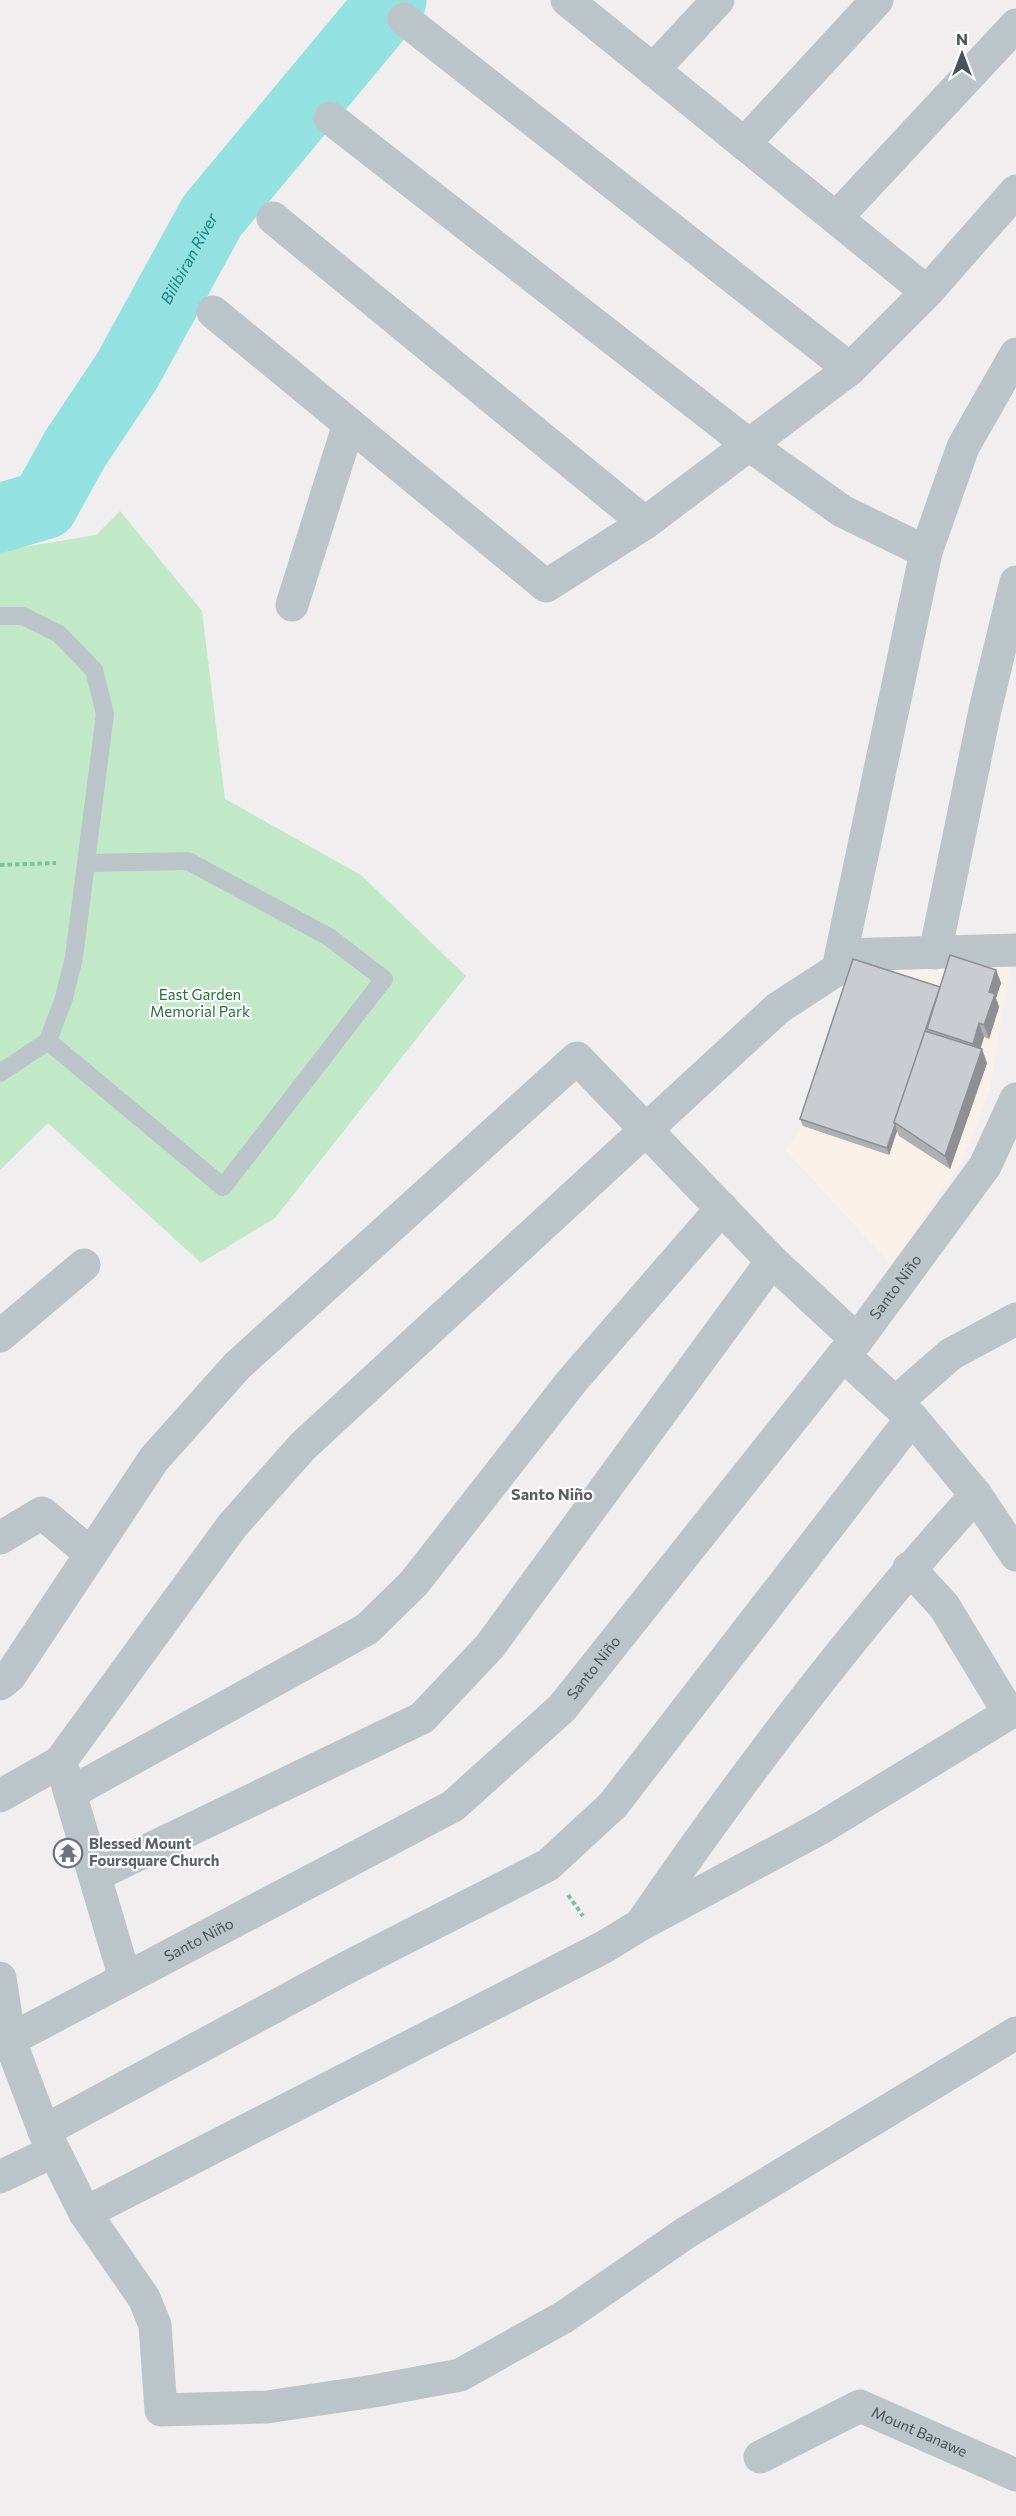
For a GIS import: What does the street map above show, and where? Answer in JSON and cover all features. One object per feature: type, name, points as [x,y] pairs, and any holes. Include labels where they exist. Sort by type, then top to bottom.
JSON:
[{"type":"street","points":[[653,70],[718,0]]},
{"type":"street","points":[[744,144],[877,0]]},
{"type":"street","points":[[569,1],[927,292]]},
{"type":"street","points":[[404,19],[850,369]]},
{"type":"street","points":[[836,218],[1016,25]]},
{"type":"street","points":[[330,118],[748,444],[842,511],[926,552]]},
{"type":"street","points":[[213,312],[546,585],[645,523],[850,369],[927,292],[1016,191]]},
{"type":"street","points":[[273,218],[645,523]]},
{"type":"street","points":[[0,1796],[60,1762],[232,1527],[303,1446],[778,1008],[838,969],[926,552],[963,447],[1016,354]]},
{"type":"street","points":[[292,605],[349,424]]},
{"type":"street","points":[[935,953],[985,710],[1016,582]]},
{"type":"street","points":[[842,955],[1016,950]]},
{"type":"street","points":[[0,1684],[10,1676],[154,1459],[237,1366],[577,1058],[645,1131],[722,1208],[850,1348],[976,1495],[1016,1555]]},
{"type":"street","name":"Santo Niño","points":[[5,2043],[124,1978],[453,1806],[562,1708],[850,1348],[985,1166],[1016,1099]]},
{"type":"street","points":[[72,1792],[367,1629],[414,1583],[572,1381],[722,1208]]},
{"type":"street","points":[[96,1875],[422,1718],[490,1646],[772,1262]]},
{"type":"street","points":[[0,1336],[84,1265]]},
{"type":"street","points":[[0,2177],[49,2141],[346,1968],[548,1865],[613,1805],[904,1410],[951,1354],[1011,1317]]},
{"type":"street","points":[[640,1925],[715,1817],[909,1568],[976,1495]]},
{"type":"street","points":[[0,1538],[42,1513],[91,1554]]},
{"type":"street","points":[[85,2212],[603,1947],[820,1828],[1013,1711],[944,1606],[909,1568]]},
{"type":"street","points":[[60,1762],[72,1792],[124,1978]]},
{"type":"street","points":[[0,1978],[5,2043],[49,2141],[85,2212],[144,2298],[155,2325],[161,2410],[267,2407],[460,2375],[564,2317],[687,2232],[1016,2033]]},
{"type":"street","name":"Mount Banawe","points":[[760,2457],[860,2406],[1016,2475]]},
{"type":"lane","points":[[0,616],[23,616],[59,634],[94,670],[105,714],[74,957],[64,998],[48,1041],[0,1073]]},
{"type":"lane","points":[[48,1041],[223,1187],[384,979],[329,937],[189,861],[86,862]]},
{"type":"path","points":[[0,865],[86,862]]},
{"type":"path","points":[[548,1865],[603,1947]]},
{"type":"shaded area","points":[[856,965],[1011,967],[989,1092],[963,1160],[891,1265],[785,1150],[803,1126]]},
{"type":"green space","name":"East Garden Memorial Park","points":[[120,511],[202,611],[225,799],[361,875],[466,976],[275,1218],[201,1263],[48,1123],[0,1170],[0,551],[96,535]]},
{"type":"building","points":[[950,955],[996,970],[989,992],[995,994],[984,1025],[979,1023],[973,1044],[927,1029]]},
{"type":"building","points":[[853,959],[940,987],[887,1148],[800,1119]]},
{"type":"building","points":[[925,1031],[982,1049],[945,1156],[894,1122]]},
{"type":"waterway","name":"Bilibiran River","points":[[0,518],[44,505],[75,449],[127,371],[212,216],[392,0]]},
{"type":"place","name":"Blessed Mount Foursquare Church","points":[[68,1853]]},
{"type":"district","name":"Santo Niño","points":[[552,1494]]}]
